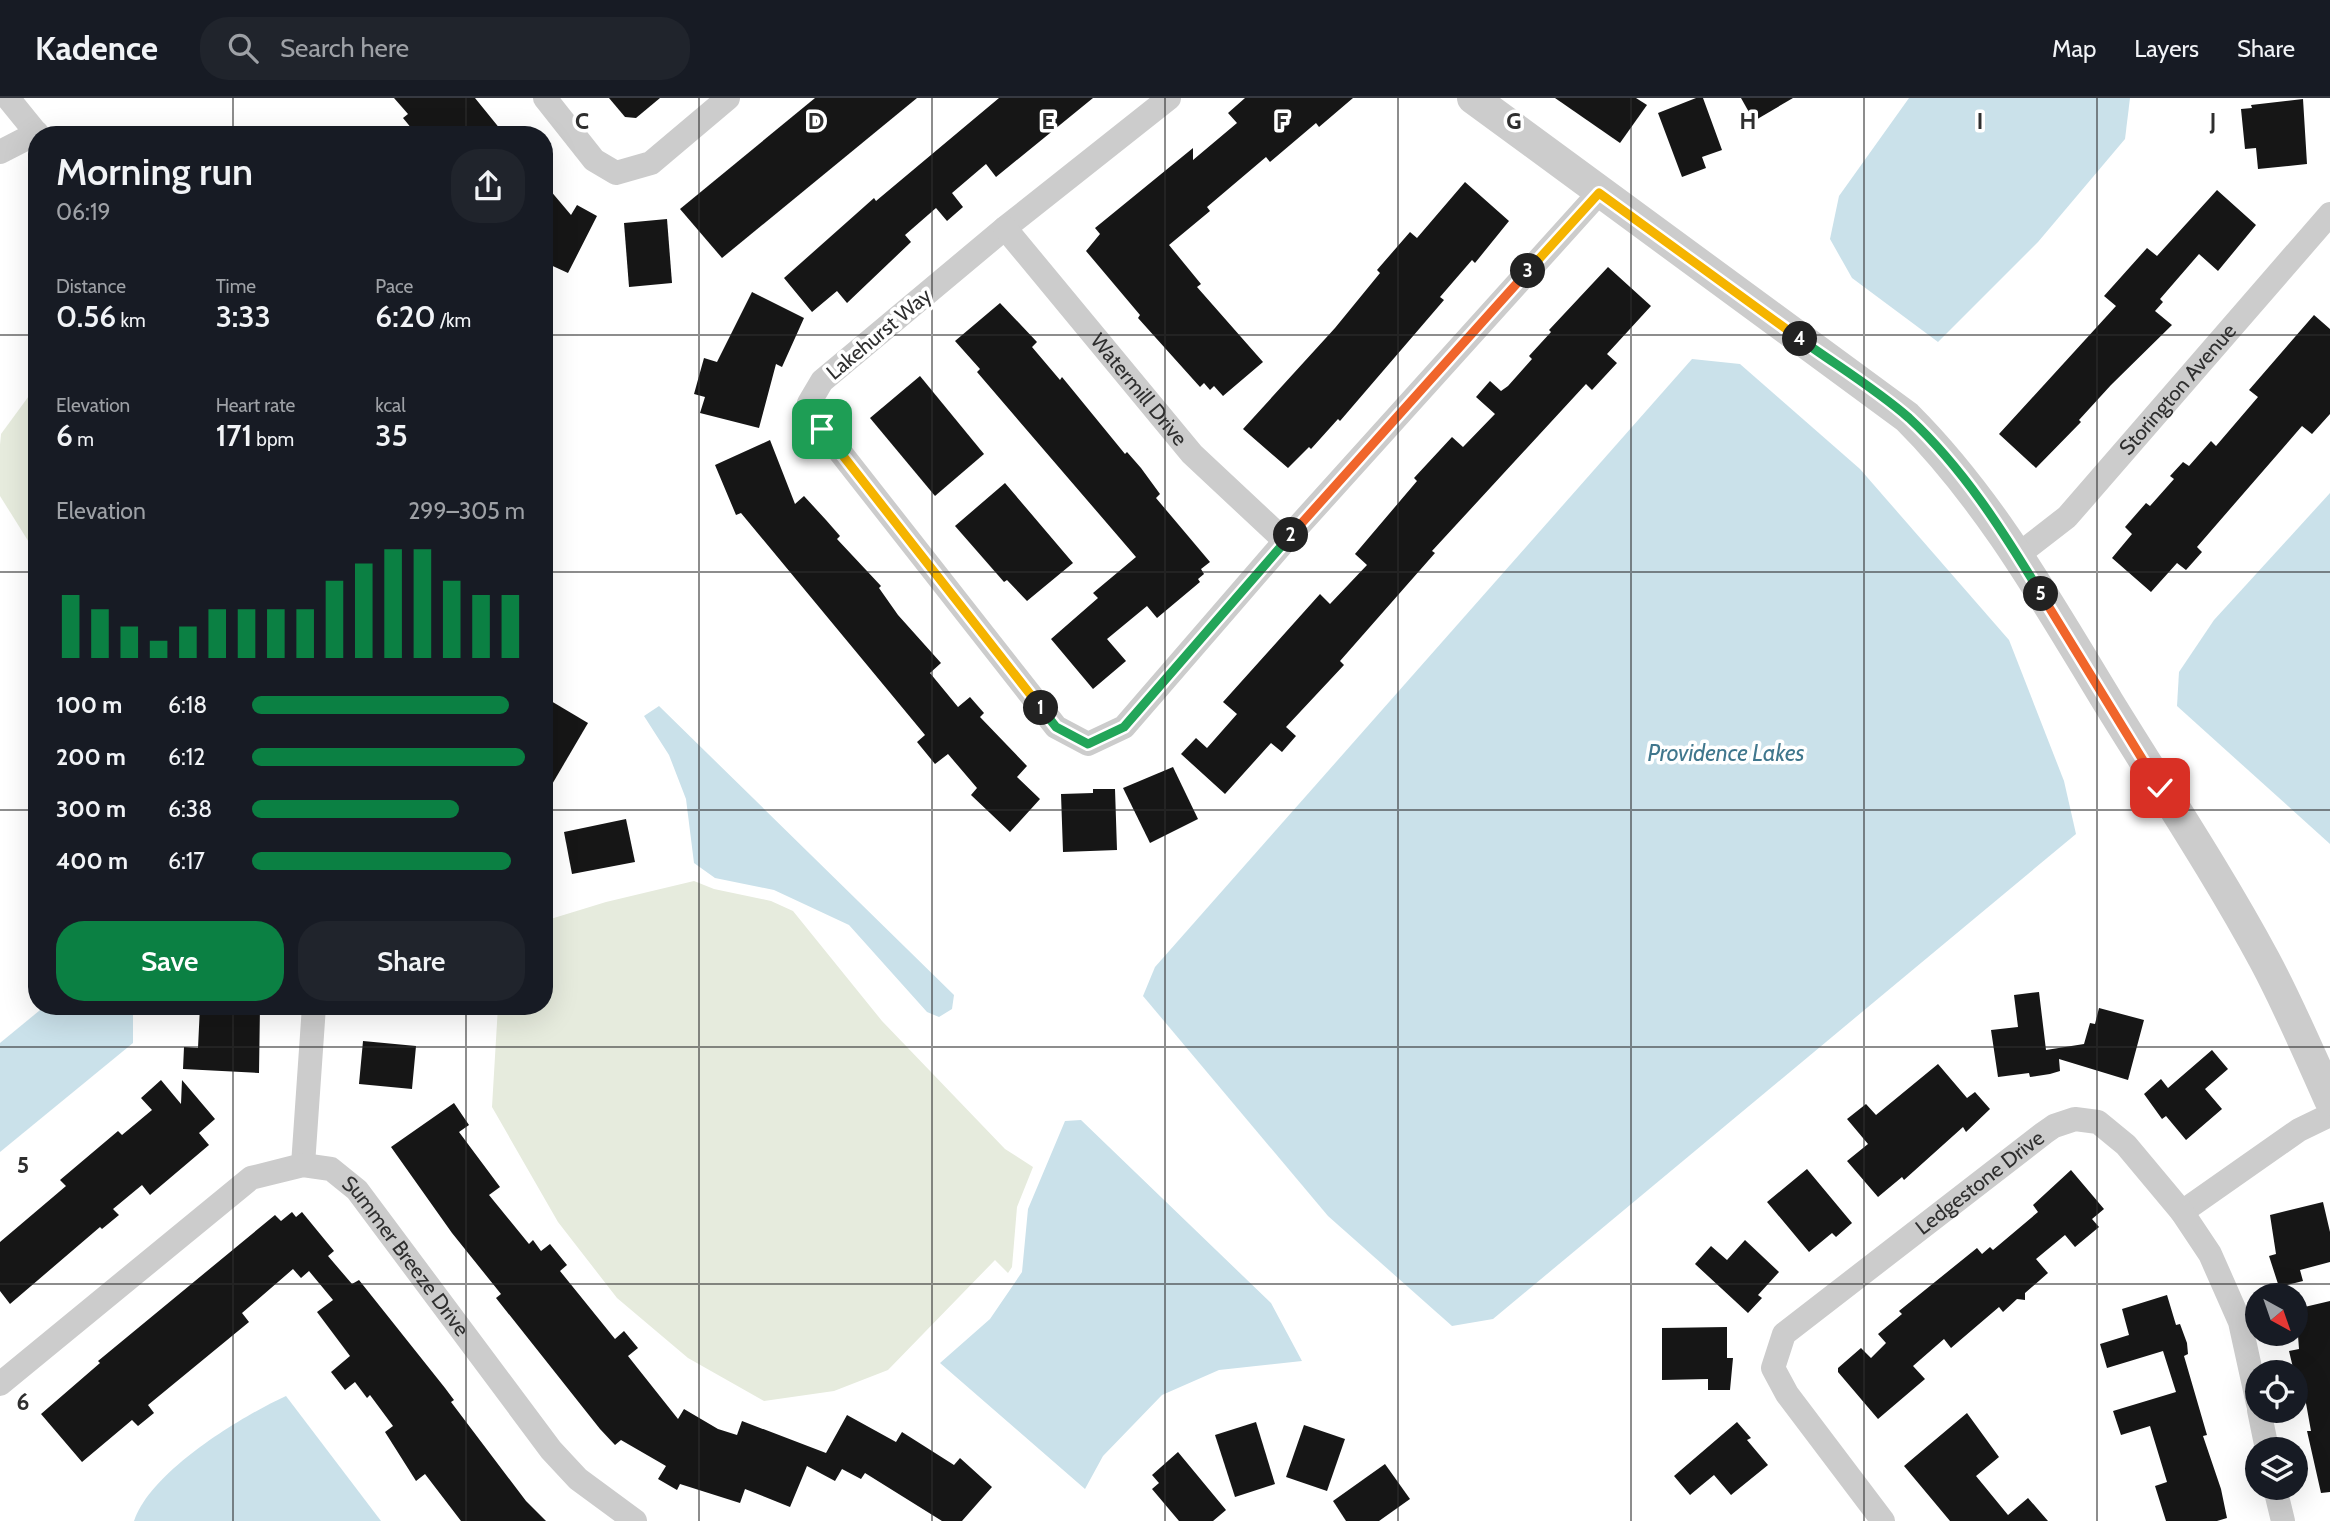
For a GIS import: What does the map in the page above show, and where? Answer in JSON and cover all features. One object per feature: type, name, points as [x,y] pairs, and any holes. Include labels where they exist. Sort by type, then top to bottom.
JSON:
[{"type":"street","points":[[8,98],[31,126]]},
{"type":"street","points":[[544,98],[594,160],[615,173],[651,163],[728,98]]},
{"type":"street","name":"Lakehurst Way","points":[[1169,98],[1005,228],[822,381],[809,403],[822,429],[1056,727],[1088,744],[1124,727],[1285,541],[1599,193]]},
{"type":"street","points":[[1473,98],[1907,417],[1968,483],[2018,555],[2244,924],[2295,1021],[2330,1100]]},
{"type":"street","points":[[0,152],[28,138]]},
{"type":"street","name":"Storington Avenue","points":[[2018,555],[2067,517],[2330,214]]},
{"type":"street","name":"Watermill Drive","points":[[1005,228],[1192,454],[1285,541]]},
{"type":"street","points":[[303,1165],[313,1015]]},
{"type":"street","points":[[2182,1212],[2299,1130],[2330,1115]]},
{"type":"street","name":"Ledgestone Drive","points":[[1883,1521],[1787,1394],[1773,1368],[1784,1334],[2044,1133],[2065,1121],[2087,1119],[2108,1128],[2126,1145],[2182,1212],[2210,1254],[2240,1322],[2248,1360]]},
{"type":"street","name":"Summer Breeze Drive","points":[[0,1384],[251,1178],[303,1165],[331,1169],[358,1190],[551,1450],[578,1479],[635,1521]]},
{"type":"street","points":[[2278,1500],[2283,1521]]},
{"type":"shaded area","points":[[28,397],[28,541],[0,496],[1,434]]},
{"type":"shaded area","points":[[694,881],[714,889],[771,901],[793,911],[882,1021],[1005,1149],[1033,1167],[1017,1207],[1012,1267],[1008,1273],[995,1260],[888,1370],[834,1391],[764,1401],[688,1358],[617,1298],[558,1222],[492,1107],[497,1015],[553,1015],[553,918],[606,902]]},
{"type":"water","points":[[1909,98],[2130,98],[2125,139],[2038,242],[1938,342],[1852,278],[1830,239],[1839,196]]},
{"type":"water","name":"Providence Lakes","points":[[1692,359],[1740,364],[1860,469],[2009,640],[2064,781],[2076,834],[1493,1319],[1452,1326],[1328,1216],[1143,996],[1155,967]]},
{"type":"water","points":[[2330,493],[2330,844],[2177,706],[2179,672],[2214,620]]},
{"type":"water","points":[[659,706],[954,995],[952,1009],[939,1017],[927,1012],[849,925],[774,890],[715,878],[694,863],[686,799],[669,755],[644,716]]},
{"type":"water","points":[[34,1015],[133,1015],[133,1043],[0,1152],[0,1043]]},
{"type":"water","points":[[1081,1120],[1271,1303],[1302,1361],[1219,1370],[1162,1395],[1103,1456],[1085,1489],[940,1363],[990,1319],[1022,1272],[1028,1209],[1065,1121]]},
{"type":"water","points":[[286,1396],[381,1521],[134,1521],[143,1502],[177,1465],[222,1432]]},
{"type":"building","points":[[394,98],[475,98],[498,126],[410,126],[403,118],[408,114]]},
{"type":"building","points":[[609,98],[660,98],[636,118],[625,117]]},
{"type":"building","points":[[815,98],[917,98],[722,258],[680,209]]},
{"type":"building","points":[[999,98],[1093,98],[996,177],[986,164],[952,193],[963,207],[947,221],[936,208],[905,235],[911,242],[847,303],[837,291],[812,312],[784,278],[874,198],[876,201]]},
{"type":"building","points":[[1245,98],[1353,98],[1319,127],[1316,123],[1270,162],[1266,157],[1207,207],[1210,211],[1169,245],[1201,284],[1197,287],[1263,362],[1223,396],[1214,386],[1210,390],[1204,383],[1200,387],[1138,318],[1140,315],[1086,251],[1100,234],[1095,228],[1193,148],[1193,160],[1237,123],[1228,113]]},
{"type":"building","points":[[1555,98],[1636,98],[1647,105],[1620,143]]},
{"type":"building","points":[[1696,98],[1703,98],[1722,150],[1702,157],[1706,168],[1682,177],[1658,113]]},
{"type":"building","points":[[1741,98],[1793,98],[1754,121]]},
{"type":"building","points":[[2303,99],[2307,164],[2258,169],[2256,148],[2245,149],[2241,109],[2252,108],[2251,105]]},
{"type":"building","points":[[1465,182],[1509,221],[1475,263],[1472,260],[1440,297],[1444,300],[1340,421],[1338,419],[1311,449],[1309,447],[1288,468],[1243,429],[1335,328],[1380,273],[1377,270],[1410,232],[1417,238]]},
{"type":"building","points":[[2217,190],[2256,225],[2218,271],[2199,254],[2160,299],[2163,302],[2155,311],[2172,325],[2111,385],[2079,420],[2081,422],[2036,468],[1999,434],[2116,306],[2104,296],[2147,248],[2157,256]]},
{"type":"building","points":[[553,194],[571,215],[577,205],[597,216],[568,273],[553,266]]},
{"type":"building","points":[[667,219],[672,283],[629,287],[624,223]]},
{"type":"building","points":[[1608,267],[1651,306],[1607,354],[1617,363],[1592,390],[1586,384],[1432,551],[1435,553],[1340,661],[1344,665],[1286,727],[1296,736],[1282,752],[1271,743],[1225,794],[1181,754],[1196,738],[1207,748],[1237,714],[1223,702],[1320,594],[1330,604],[1367,565],[1355,554],[1417,481],[1414,478],[1452,437],[1463,447],[1495,414],[1476,397],[1490,381],[1501,391],[1508,386],[1532,359],[1529,356],[1551,332],[1549,330]]},
{"type":"building","points":[[752,292],[804,318],[782,367],[776,364],[759,428],[700,413],[705,397],[694,394],[704,358],[717,362]]},
{"type":"building","points":[[1000,303],[1037,342],[1032,347],[1060,380],[1062,377],[1125,454],[1127,452],[1141,468],[1160,494],[1156,498],[1210,562],[1201,569],[1204,574],[1198,579],[1200,582],[1157,618],[1147,606],[1107,639],[1126,661],[1093,689],[1051,639],[1098,598],[1093,593],[1136,557],[977,372],[980,369],[955,341]]},
{"type":"building","points":[[2314,315],[2330,329],[2330,414],[2312,434],[2302,426],[2197,547],[2202,552],[2186,570],[2177,563],[2151,592],[2112,558],[2132,534],[2125,527],[2146,503],[2150,506],[2174,479],[2170,476],[2183,462],[2189,466],[2211,441],[2216,446],[2258,397],[2249,390]]},
{"type":"building","points":[[920,376],[984,454],[935,496],[870,418]]},
{"type":"building","points":[[770,440],[795,504],[804,496],[826,520],[840,536],[837,539],[881,586],[879,588],[898,615],[941,663],[930,673],[958,707],[970,697],[984,713],[980,717],[1027,766],[1017,777],[1040,799],[1010,832],[971,795],[977,788],[948,754],[935,764],[917,742],[925,735],[741,513],[736,515],[715,465]]},
{"type":"building","points":[[1005,483],[1073,563],[1027,601],[1007,580],[1004,582],[955,526]]},
{"type":"building","points":[[553,702],[588,723],[553,783]]},
{"type":"building","points":[[1173,767],[1198,819],[1150,843],[1123,788]]},
{"type":"building","points":[[1093,789],[1115,789],[1117,850],[1063,852],[1061,794],[1093,793]]},
{"type":"building","points":[[626,819],[635,862],[572,874],[564,832]]},
{"type":"building","points":[[2039,992],[2046,1050],[2084,1044],[2090,1023],[2095,1024],[2099,1008],[2144,1020],[2128,1080],[2059,1059],[2060,1071],[2050,1074],[2030,1077],[2029,1073],[1998,1077],[1991,1030],[2018,1027],[2014,995]]},
{"type":"building","points":[[200,1015],[260,1015],[259,1073],[183,1069],[184,1047],[198,1048]]},
{"type":"building","points":[[363,1041],[416,1046],[412,1089],[359,1084]]},
{"type":"building","points":[[2212,1050],[2228,1069],[2205,1089],[2222,1109],[2186,1140],[2166,1116],[2162,1119],[2144,1094],[2161,1079],[2168,1088]]},
{"type":"building","points":[[1938,1064],[1967,1098],[1975,1092],[1990,1109],[1966,1132],[1963,1127],[1904,1180],[1902,1177],[1878,1197],[1847,1161],[1868,1144],[1847,1119],[1866,1104],[1876,1115]]},
{"type":"building","points":[[161,1080],[181,1104],[182,1080],[215,1119],[199,1133],[209,1145],[150,1195],[142,1185],[113,1209],[119,1215],[102,1229],[100,1227],[10,1304],[0,1291],[0,1242],[66,1186],[60,1180],[118,1131],[122,1135],[152,1110],[141,1098]]},
{"type":"building","points":[[454,1103],[469,1125],[459,1132],[500,1187],[489,1195],[529,1244],[533,1240],[541,1251],[550,1244],[567,1265],[560,1271],[615,1339],[624,1331],[638,1348],[628,1356],[678,1419],[684,1409],[718,1429],[737,1435],[742,1421],[826,1453],[847,1415],[896,1442],[902,1432],[954,1465],[960,1458],[992,1487],[962,1521],[942,1521],[865,1473],[861,1479],[842,1469],[835,1481],[807,1466],[790,1507],[745,1489],[740,1503],[680,1484],[677,1490],[658,1479],[666,1466],[621,1440],[615,1445],[600,1429],[496,1298],[501,1294],[452,1233],[391,1147]]},
{"type":"building","points":[[1807,1169],[1852,1223],[1836,1237],[1832,1233],[1809,1252],[1767,1202]]},
{"type":"building","points":[[2071,1170],[2104,1209],[2092,1219],[2099,1227],[2075,1247],[2065,1235],[2036,1259],[2048,1273],[2025,1293],[2025,1300],[2017,1299],[2003,1312],[1999,1307],[1951,1348],[1944,1339],[1913,1366],[1925,1379],[1878,1419],[1838,1372],[1838,1368],[1861,1348],[1871,1358],[1886,1343],[1878,1334],[1902,1314],[1899,1311],[1977,1248],[1982,1254],[1990,1247],[1993,1250],[2038,1212],[2033,1205]]},
{"type":"building","points":[[2323,1202],[2330,1232],[2330,1262],[2300,1270],[2303,1281],[2278,1283],[2269,1256],[2276,1254],[2270,1215]]},
{"type":"building","points":[[292,1212],[296,1217],[302,1212],[334,1251],[328,1256],[352,1284],[359,1280],[445,1388],[454,1400],[451,1402],[526,1501],[546,1521],[461,1521],[425,1474],[416,1481],[385,1432],[393,1426],[370,1395],[367,1398],[355,1382],[345,1390],[331,1372],[350,1356],[317,1312],[333,1300],[309,1271],[301,1278],[293,1269],[242,1313],[249,1322],[148,1405],[154,1413],[138,1426],[132,1420],[82,1462],[41,1414],[100,1363],[98,1361],[275,1215],[281,1221]]},
{"type":"building","points":[[1745,1240],[1779,1272],[1758,1295],[1762,1298],[1748,1313],[1695,1264],[1711,1246],[1727,1260]]},
{"type":"building","points":[[2167,1295],[2176,1325],[2180,1324],[2187,1343],[2188,1354],[2184,1356],[2207,1435],[2203,1436],[2221,1489],[2227,1518],[2217,1521],[2166,1521],[2155,1486],[2167,1482],[2150,1426],[2121,1435],[2113,1411],[2176,1392],[2163,1351],[2107,1368],[2100,1344],[2129,1335],[2122,1309]]},
{"type":"building","points":[[2330,1301],[2330,1492],[2321,1493],[2307,1431],[2311,1431],[2308,1414],[2308,1360],[2291,1360],[2289,1351],[2299,1349],[2299,1346],[2308,1346],[2308,1306]]},
{"type":"building","points":[[1727,1327],[1727,1358],[1733,1358],[1730,1390],[1708,1390],[1708,1379],[1662,1380],[1662,1328]]},
{"type":"building","points":[[1967,1413],[1999,1457],[1976,1476],[2008,1515],[2028,1498],[2048,1521],[1950,1521],[1904,1466]]},
{"type":"building","points":[[1256,1422],[1275,1484],[1235,1497],[1215,1435]]},
{"type":"building","points":[[1737,1422],[1751,1438],[1747,1440],[1768,1465],[1731,1495],[1714,1475],[1690,1495],[1674,1476]]},
{"type":"building","points":[[1304,1425],[1345,1439],[1327,1491],[1286,1477]]},
{"type":"building","points":[[1178,1452],[1226,1510],[1213,1521],[1179,1521],[1152,1489],[1159,1483],[1152,1475]]},
{"type":"building","points":[[1385,1464],[1410,1499],[1379,1521],[1346,1521],[1333,1501]]},
{"type":"route","points":[[822,429],[1056,727],[1088,744],[1124,727],[1285,541],[1599,193],[1907,417],[1939,449],[1968,483],[2018,555],[2160,788]]}]
